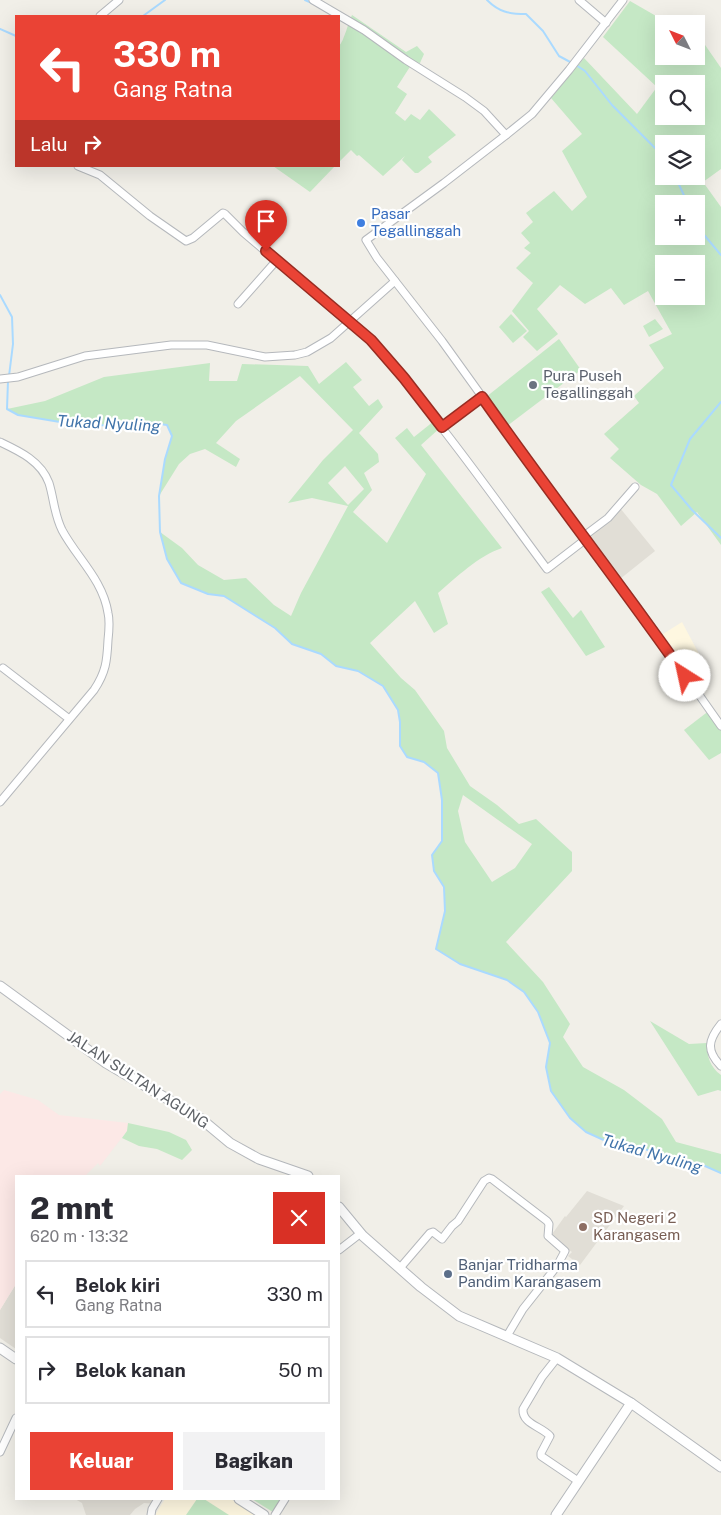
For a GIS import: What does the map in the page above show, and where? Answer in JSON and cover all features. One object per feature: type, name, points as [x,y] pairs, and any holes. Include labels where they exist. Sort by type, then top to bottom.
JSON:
[{"type":"street","points":[[101,15],[119,0]]},
{"type":"street","points":[[579,0],[606,24]]},
{"type":"street","points":[[623,0],[606,24],[532,114],[366,240],[585,537],[721,726]]},
{"type":"street","points":[[314,1],[338,15]]},
{"type":"street","points":[[340,16],[465,97],[484,112],[506,135]]},
{"type":"street","points":[[80,167],[100,175],[150,216],[186,241],[193,238],[223,213],[225,214],[234,224],[349,322],[388,359],[459,448],[547,569],[608,518],[635,488]]},
{"type":"street","points":[[238,304],[277,260]]},
{"type":"street","points":[[0,379],[18,377],[84,356],[171,345],[207,345],[265,357],[296,355],[320,346],[395,281]]},
{"type":"street","points":[[442,427],[482,397]]},
{"type":"street","points":[[0,442],[18,451],[40,468],[49,483],[56,517],[62,530],[87,565],[103,594],[109,615],[106,665],[94,690],[68,718],[43,752],[0,802]]},
{"type":"street","points":[[3,668],[68,718]]},
{"type":"street","name":"JALAN SULTAN AGUNG","points":[[0,986],[106,1063],[193,1114],[230,1143],[259,1159],[287,1167],[306,1175]]},
{"type":"street","points":[[721,1024],[712,1037],[710,1045],[710,1052],[714,1060],[721,1066]]},
{"type":"street","points":[[400,1268],[430,1234],[433,1232],[442,1239],[458,1221],[484,1181],[489,1178],[492,1179],[547,1221],[549,1224],[548,1236],[565,1251],[557,1266],[523,1308],[506,1336]]},
{"type":"street","points":[[340,1208],[361,1234],[459,1316],[557,1358],[631,1403],[721,1467]]},
{"type":"street","points":[[340,1249],[361,1234]]},
{"type":"street","points":[[0,1348],[15,1358]]},
{"type":"street","points":[[557,1358],[542,1377],[522,1414],[524,1419],[550,1436],[541,1453],[542,1456],[578,1481]]},
{"type":"street","points":[[556,1515],[631,1403]]},
{"type":"street","points":[[0,1452],[15,1420]]},
{"type":"street","points":[[151,1515],[157,1500]]},
{"type":"street","points":[[241,1500],[264,1515]]},
{"type":"street","points":[[275,1515],[284,1500]]},
{"type":"shaded area","points":[[620,508],[655,551],[620,579],[587,538]]},
{"type":"shaded area","points":[[682,622],[699,654],[684,663],[663,634]]},
{"type":"shaded area","points":[[4,1090],[38,1100],[59,1115],[128,1123],[127,1131],[100,1166],[98,1163],[86,1175],[15,1175],[15,1286],[0,1310],[0,1094]]},
{"type":"shaded area","name":"SD Negeri 2 Karangasem","points":[[587,1191],[624,1206],[580,1265],[568,1256],[572,1252],[550,1237]]},
{"type":"shaded area","points":[[15,1286],[15,1348],[0,1338],[0,1310]]},
{"type":"shaded area","points":[[77,1500],[158,1500],[156,1504],[144,1503],[130,1515],[86,1515],[82,1503]]},
{"type":"shaded area","points":[[164,1500],[232,1500],[255,1515],[155,1515]]},
{"type":"green space","points":[[630,1],[655,15],[655,65],[705,65],[705,45],[721,68],[721,169],[705,181],[705,135],[655,135],[655,185],[705,185],[721,207],[721,545],[697,512],[681,526],[657,494],[641,485],[610,458],[619,449],[604,434],[639,403],[634,396],[664,368],[649,345],[672,334],[656,305],[705,305],[705,255],[655,255],[655,304],[648,291],[624,305],[611,288],[585,304],[560,285],[537,309],[558,334],[537,351],[523,337],[529,331],[512,311],[533,283],[516,268],[531,253],[524,248],[530,243],[521,233],[533,222],[526,213],[554,191],[572,211],[587,197],[562,151],[582,134],[551,98],[584,58],[637,114],[655,90],[655,125],[705,125],[705,75],[655,75],[655,85],[603,37]]},
{"type":"green space","points":[[352,15],[406,52],[417,46],[424,54],[420,63],[413,62],[397,87],[407,94],[395,113],[405,121],[411,114],[420,120],[429,109],[456,135],[428,157],[432,162],[418,173],[415,173],[402,160],[405,156],[383,176],[351,150],[340,161],[340,44]]},
{"type":"green space","points":[[274,167],[334,167],[310,192]]},
{"type":"green space","points":[[511,314],[527,331],[513,343],[499,327]]},
{"type":"green space","points":[[655,319],[663,329],[649,337],[643,326]]},
{"type":"green space","points":[[559,339],[581,370],[507,426],[486,397]]},
{"type":"green space","points":[[346,362],[362,380],[353,387],[369,406],[378,399],[383,407],[359,433],[378,454],[379,462],[364,473],[372,490],[353,512],[387,543],[426,474],[395,438],[407,428],[414,437],[434,421],[440,428],[421,445],[502,548],[476,562],[438,593],[448,624],[434,633],[415,601],[370,643],[401,678],[415,690],[444,731],[447,748],[470,786],[497,805],[519,824],[536,819],[572,852],[572,871],[506,942],[543,982],[570,1024],[563,1037],[583,1067],[624,1090],[662,1119],[676,1142],[721,1154],[721,1173],[705,1166],[637,1147],[608,1142],[586,1132],[570,1118],[551,1091],[546,1067],[550,1043],[538,1012],[524,992],[507,980],[460,964],[436,949],[445,911],[444,887],[434,871],[432,855],[442,841],[442,800],[438,773],[424,762],[407,757],[400,746],[398,710],[383,686],[359,671],[336,666],[321,654],[292,644],[275,628],[224,596],[208,594],[181,583],[167,559],[160,532],[182,548],[198,565],[224,580],[246,578],[274,605],[291,616],[301,593],[348,506],[312,498],[288,503],[323,460],[353,430],[300,376],[236,421],[216,443],[240,459],[236,467],[205,449],[190,454],[179,464],[159,496],[165,459],[172,436],[167,425],[146,422],[119,426],[72,424],[18,415],[7,409],[45,401],[104,377],[210,363],[209,381],[237,381],[242,364],[308,366],[319,384]],"holes":[[[345,466],[364,489],[348,505],[328,483]],[[463,795],[532,844],[515,868],[492,882],[465,842],[458,811]]]},
{"type":"green space","points":[[549,587],[573,618],[581,610],[605,647],[586,656],[541,592]]},
{"type":"green space","points":[[710,710],[721,725],[721,753],[709,760],[684,730]]},
{"type":"green space","points":[[650,1021],[689,1044],[707,1043],[710,1061],[714,1069],[721,1075],[721,1091],[718,1090],[698,1096]]},
{"type":"green space","points":[[128,1123],[169,1132],[186,1140],[192,1150],[182,1160],[157,1149],[139,1146],[122,1138],[127,1131]]},
{"type":"green space","points":[[196,1500],[206,1500],[229,1515],[186,1515]]},
{"type":"green space","points":[[254,1500],[285,1500],[276,1514]]},
{"type":"waterway","points":[[144,15],[165,0]]},
{"type":"waterway","points":[[305,0],[314,4]]},
{"type":"waterway","points":[[487,0],[505,12],[526,14],[543,31],[559,56],[572,63]]},
{"type":"waterway","points":[[0,29],[15,36]]},
{"type":"waterway","points":[[576,65],[585,71],[612,105],[655,148]]},
{"type":"waterway","points":[[679,185],[684,195]]},
{"type":"waterway","points":[[705,236],[721,255]]},
{"type":"waterway","name":"Tukad Nyuling","points":[[0,295],[12,317],[13,344],[9,376]]},
{"type":"waterway","name":"Tukad Nyuling","points":[[8,381],[7,409],[18,415],[72,424],[119,426],[146,422],[167,425],[172,436],[165,459],[159,496],[160,532],[167,559],[181,583],[208,594],[224,596],[275,628],[292,644],[321,654],[336,666],[358,671],[383,686],[398,710],[400,746],[407,757],[424,762],[438,773],[442,800],[442,841],[432,855],[434,871],[444,887],[445,911],[436,949],[460,964],[507,980],[524,992],[538,1012],[550,1043],[546,1067],[551,1091],[570,1118],[586,1132],[608,1142],[637,1147],[705,1166],[721,1173]]},
{"type":"waterway","points":[[721,402],[690,439],[671,485],[692,510],[721,538]]},
{"type":"place","name":"Pasar Tegallinggah","points":[[361,223]]},
{"type":"place","name":"Pura Puseh Tegallinggah","points":[[533,385]]},
{"type":"place","name":"SD Negeri 2 Karangasem","points":[[583,1227]]},
{"type":"place","name":"Banjar Tridharma Pandim Karangasem","points":[[448,1274]]},
{"type":"route","points":[[266,251],[371,340],[416,392],[442,427],[482,397],[638,608],[685,676]]}]
